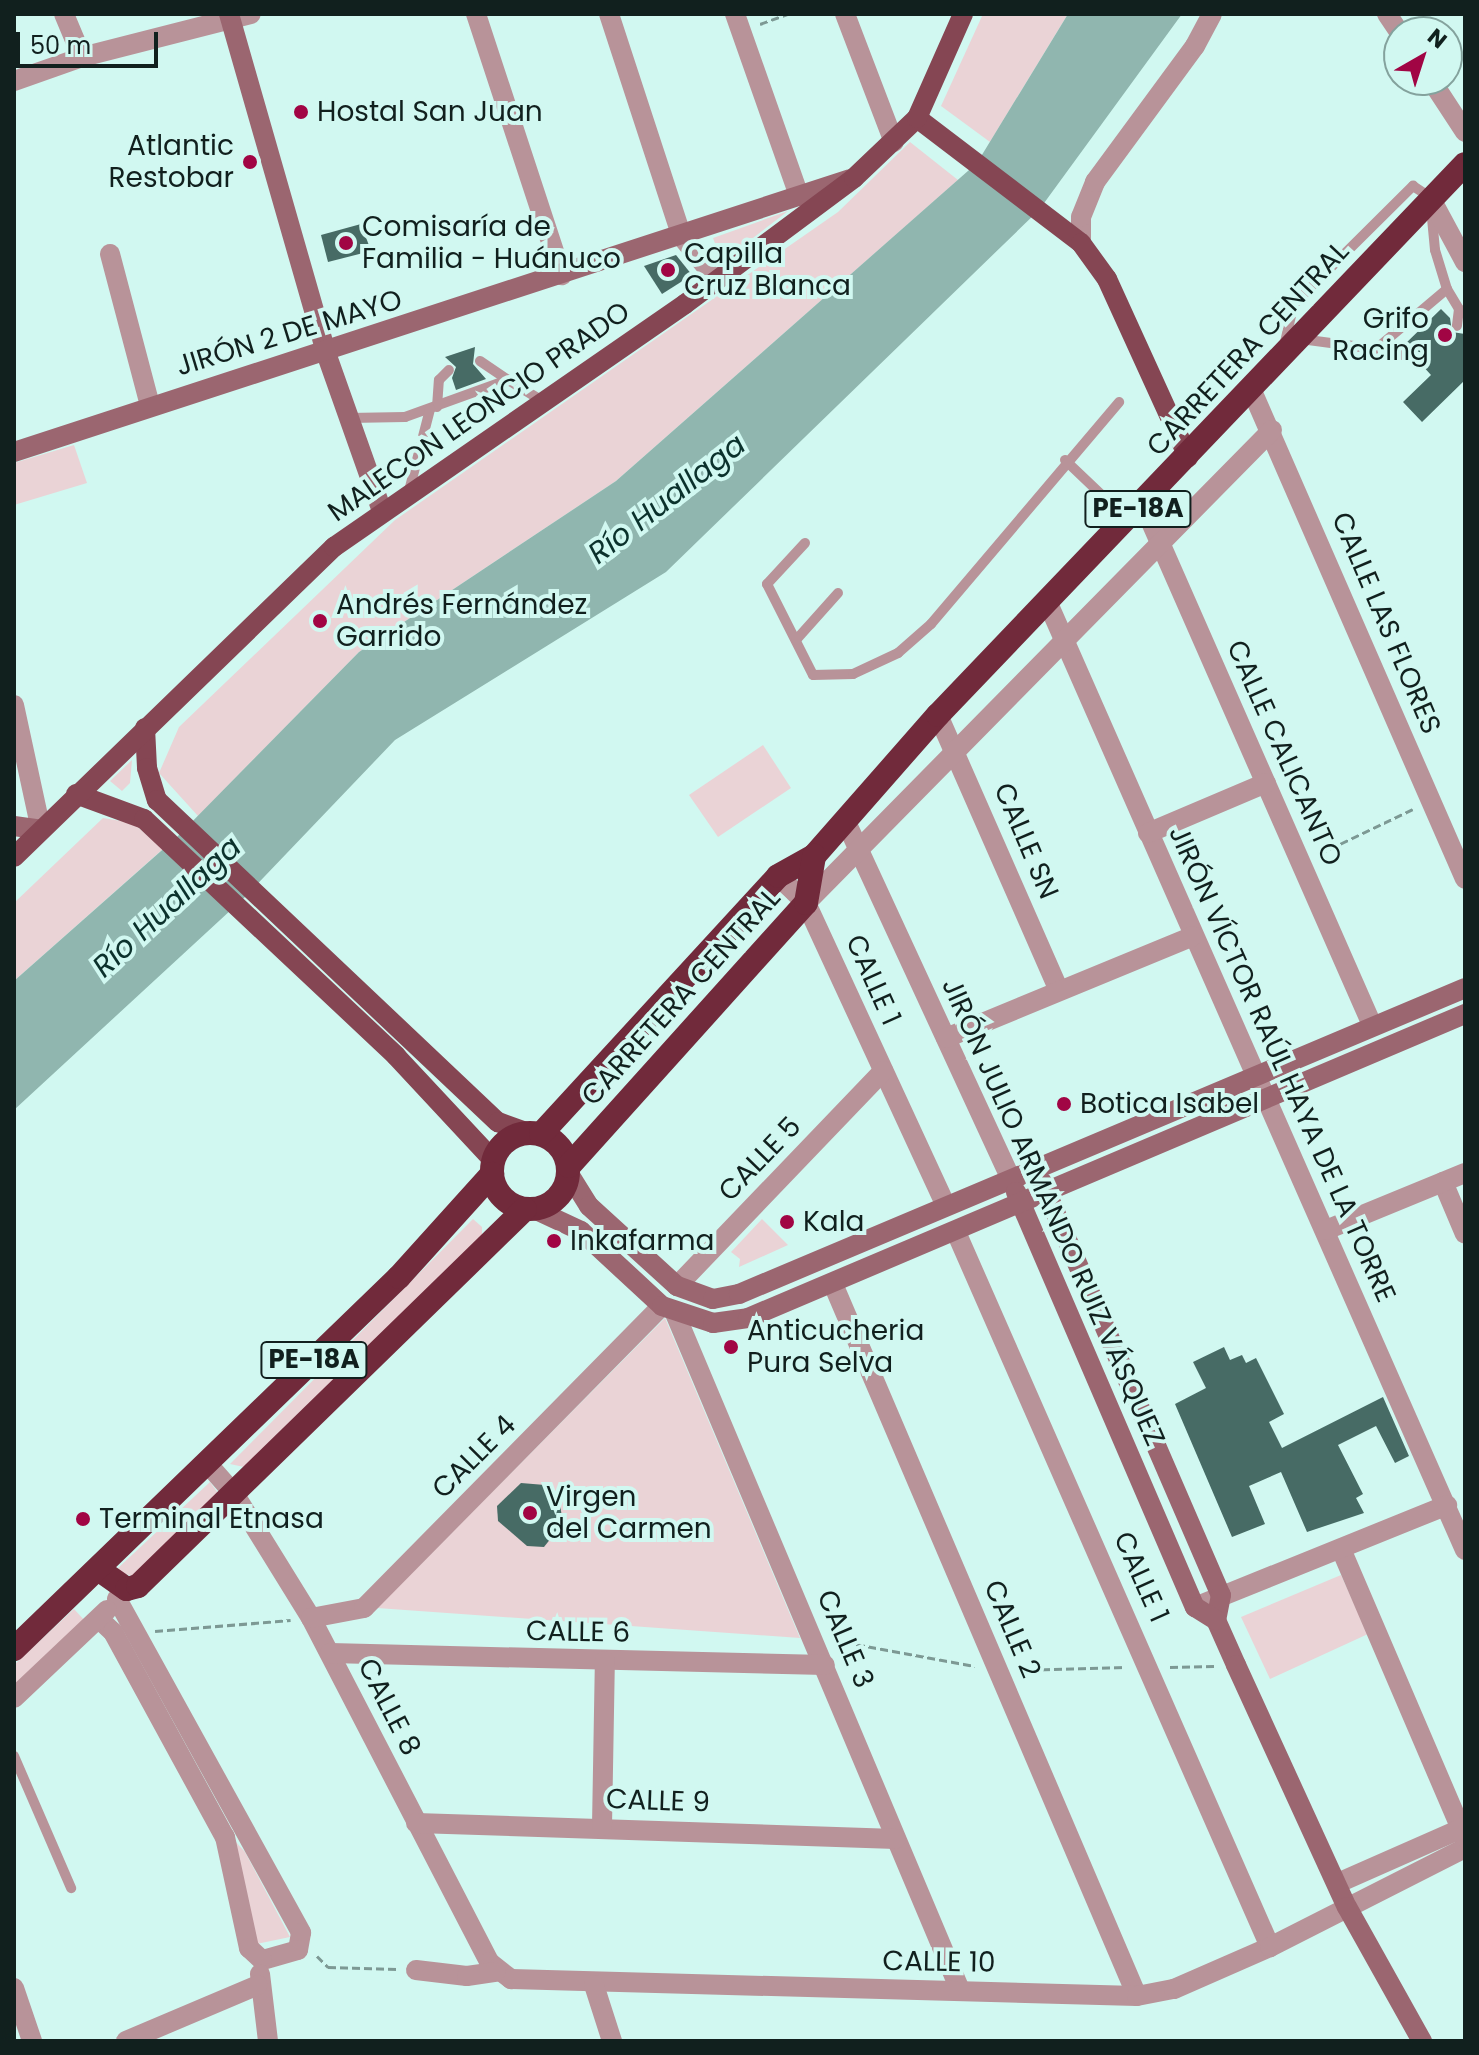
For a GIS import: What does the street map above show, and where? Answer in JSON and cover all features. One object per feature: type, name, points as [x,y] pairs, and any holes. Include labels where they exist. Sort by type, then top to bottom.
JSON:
[{"type":"highway","name":"CARRETERA CENTRAL","points":[[533,1133],[778,876],[814,856],[938,715],[1252,391],[1430,197],[1465,164]]},
{"type":"highway","name":"CARRETERA CENTRAL","points":[[569,1170],[806,903],[814,856]]},
{"type":"highway","points":[[533,1133],[564,1152],[569,1170],[558,1198],[530,1209],[503,1198],[492,1167],[500,1146],[533,1133]]},
{"type":"highway","name":"PE-18A","points":[[14,1649],[399,1277],[492,1167]]},
{"type":"highway","name":"PE-18A","points":[[122,1594],[138,1586],[235,1495],[530,1209]]},
{"type":"highway","points":[[98,1569],[122,1594]]},
{"type":"main road","name":"MALECON LEONCIO PRADO","points":[[14,857],[334,547],[717,280],[854,178],[917,118],[963,14]]},
{"type":"main road","points":[[917,118],[1080,241],[1107,279],[1188,457]]},
{"type":"main road","points":[[145,728],[147,768],[157,800],[498,1122],[533,1133]]},
{"type":"main road","points":[[76,794],[144,819],[326,995],[396,1056],[492,1167]]},
{"type":"street","points":[[64,14],[82,57]]},
{"type":"street","points":[[476,14],[562,275]]},
{"type":"street","points":[[609,14],[682,237],[717,280]]},
{"type":"street","points":[[845,14],[894,142]]},
{"type":"street","points":[[1080,241],[1081,217],[1095,182],[1195,46],[1212,14]]},
{"type":"street","points":[[14,81],[82,57],[237,16],[326,353],[382,511]]},
{"type":"street","points":[[738,22],[799,196]]},
{"type":"street","points":[[1441,96],[1465,132]]},
{"type":"street","name":"JIRÓN 2 DE MAYO","points":[[14,452],[150,405],[326,353],[682,237],[854,178]]},
{"type":"street","points":[[1430,197],[1459,231],[1465,262]]},
{"type":"street","points":[[110,254],[150,405]]},
{"type":"street","name":"CALLE LAS FLORES","points":[[1252,391],[1272,430],[1465,879]]},
{"type":"street","points":[[806,903],[1272,430]]},
{"type":"street","name":"CALLE CALICANTO","points":[[1136,512],[1161,544],[1372,1025]]},
{"type":"street","name":"JIRÓN VÍCTOR RAÚL HAYA DE LA TORRE","points":[[1047,601],[1265,1101],[1326,1230],[1464,1546]]},
{"type":"street","points":[[14,705],[41,830],[14,826]]},
{"type":"street","name":"CALLE SN","points":[[938,715],[957,750],[1059,991]]},
{"type":"street","points":[[1148,833],[1266,783]]},
{"type":"street","name":"JIRÓN JULIO ARMANDO RUIZ VÁSQUEZ","points":[[845,820],[1011,1179],[1195,1607]]},
{"type":"street","name":"CALLE 1","points":[[778,876],[806,903],[945,1204]]},
{"type":"street","points":[[946,1038],[1193,936]]},
{"type":"street","points":[[569,1170],[589,1206],[677,1286],[713,1299],[739,1294],[945,1204],[1465,988]]},
{"type":"street","points":[[530,1209],[581,1231],[668,1309],[713,1323],[748,1318],[1465,1014]]},
{"type":"street","name":"CALLE 5","points":[[677,1286],[883,1071]]},
{"type":"street","name":"JIRÓN JULIO ARMANDO RUIZ VÁSQUEZ","points":[[1037,1168],[1221,1595]]},
{"type":"street","points":[[1326,1230],[1465,1173]]},
{"type":"street","points":[[1443,1182],[1465,1234]]},
{"type":"street","name":"CALLE 1","points":[[956,1232],[1151,1667],[1270,1947]]},
{"type":"street","name":"CALLE 2","points":[[833,1284],[1137,1996]]},
{"type":"street","name":"CALLE 4","points":[[311,1618],[364,1608],[668,1309]]},
{"type":"street","name":"CALLE 3","points":[[668,1309],[813,1636],[960,1990]]},
{"type":"street","points":[[1117,1421],[1142,1412]]},
{"type":"street","name":"CALLE 8","points":[[207,1463],[235,1495],[311,1618],[416,1823],[503,1976]]},
{"type":"street","points":[[1195,1607],[1447,1505]]},
{"type":"street","points":[[1338,1883],[1463,1842],[1341,1549]]},
{"type":"street","points":[[14,1698],[122,1594],[137,1633],[302,1942],[290,1955],[262,1960]]},
{"type":"street","points":[[1216,1620],[1221,1595]]},
{"type":"street","points":[[1195,1607],[1216,1620],[1347,1907],[1422,2041]]},
{"type":"street","points":[[99,1619],[113,1632],[225,1837],[249,1948],[262,1960]]},
{"type":"street","name":"CALLE 6","points":[[330,1653],[825,1665]]},
{"type":"street","points":[[602,1826],[605,1661]]},
{"type":"street","name":"CALLE 9","points":[[416,1823],[602,1826],[896,1839]]},
{"type":"street","name":"CALLE 10","points":[[416,1970],[594,1985],[960,1990],[1137,1996],[1174,1989],[1270,1947],[1463,1842]]},
{"type":"street","points":[[262,1960],[258,1985],[268,2041]]},
{"type":"street","points":[[126,2041],[258,1985]]},
{"type":"street","points":[[594,1985],[612,2041]]},
{"type":"street","points":[[14,1988],[32,2041]]},
{"type":"lane","points":[[1281,360],[1294,304],[1413,186],[1430,197],[1435,250],[1447,289],[1459,309],[1457,326]]},
{"type":"lane","points":[[1376,349],[1447,289]]},
{"type":"lane","points":[[1301,339],[1416,358]]},
{"type":"lane","points":[[480,361],[544,402]]},
{"type":"lane","points":[[409,493],[439,380],[449,370]]},
{"type":"lane","points":[[347,418],[405,417],[508,380]]},
{"type":"lane","points":[[805,543],[767,584],[813,675],[853,674],[898,653],[931,624],[1065,460],[1119,402]]},
{"type":"lane","points":[[1065,460],[1136,512]]},
{"type":"lane","points":[[796,640],[838,593]]},
{"type":"lane","points":[[14,1756],[71,1888]]},
{"type":"path","points":[[738,22],[788,14]]},
{"type":"path","points":[[1301,863],[1432,799]]},
{"type":"path","points":[[137,1633],[311,1618]]},
{"type":"path","points":[[813,1636],[999,1670],[1236,1665]]},
{"type":"path","points":[[302,1942],[328,1967],[416,1970]]},
{"type":"shaded area","points":[[983,14],[1068,14],[990,142],[941,106]]},
{"type":"shaded area","points":[[910,142],[958,180],[616,481],[359,652],[198,816],[159,773],[179,727],[395,520],[838,212]]},
{"type":"shaded area","points":[[788,211],[722,262],[713,238]]},
{"type":"shaded area","points":[[74,445],[87,483],[14,505],[14,463]]},
{"type":"shaded area","points":[[763,745],[791,788],[718,837],[689,795]]},
{"type":"shaded area","points":[[132,760],[130,783],[122,791],[110,781]]},
{"type":"shaded area","points":[[103,818],[133,823],[163,849],[14,981],[14,903]]},
{"type":"shaded area","points":[[473,1219],[482,1227],[482,1237],[244,1467],[230,1464]]},
{"type":"shaded area","points":[[762,1219],[788,1245],[739,1267],[740,1259],[731,1252]]},
{"type":"shaded area","points":[[665,1318],[800,1638],[377,1608]]},
{"type":"shaded area","points":[[210,1482],[218,1493],[133,1576],[121,1573],[118,1568]]},
{"type":"shaded area","points":[[1341,1575],[1368,1634],[1270,1679],[1241,1617]]},
{"type":"shaded area","points":[[74,1609],[86,1622],[14,1689],[14,1665]]},
{"type":"shaded area","points":[[235,1841],[245,1852],[290,1937],[252,1945]]},
{"type":"water","name":"Río Huallaga","points":[[1068,14],[1182,14],[1039,210],[666,572],[395,740],[245,897],[14,1110],[14,981],[178,836],[359,652],[616,481],[977,163]]},
{"type":"building","name":"Comisaría de Familia - Huánuco","points":[[361,224],[371,251],[328,262],[321,235]]},
{"type":"building","name":"Capilla Cruz Blanca","points":[[676,255],[692,275],[662,294],[644,266]]},
{"type":"building","points":[[1441,309],[1450,318],[1452,332],[1465,334],[1465,380],[1422,422],[1403,402],[1431,375],[1421,364],[1422,353],[1403,346]]},
{"type":"building","points":[[475,347],[473,364],[486,379],[456,390],[452,378],[456,367],[445,357]]},
{"type":"building","points":[[1224,1347],[1230,1360],[1242,1355],[1246,1363],[1256,1358],[1284,1414],[1269,1422],[1282,1448],[1383,1397],[1409,1456],[1395,1463],[1376,1426],[1338,1445],[1363,1494],[1356,1498],[1364,1513],[1307,1532],[1281,1472],[1249,1486],[1265,1524],[1232,1537],[1175,1404],[1206,1388],[1193,1362]]},
{"type":"building","name":"Virgen del Carmen","points":[[521,1483],[545,1485],[559,1499],[563,1523],[544,1547],[527,1546],[498,1521],[497,1506]]},
{"type":"place","name":"Hostal San Juan","points":[[301,112]]},
{"type":"place","name":"Atlantic Restobar","points":[[250,162]]},
{"type":"place","name":"Comisaría de Familia - Huánuco","points":[[346,243]]},
{"type":"place","name":"Capilla Cruz Blanca","points":[[668,270]]},
{"type":"place","name":"Grifo Racing","points":[[1445,335]]},
{"type":"place","name":"Andrés Fernández Garrido","points":[[320,621]]},
{"type":"place","name":"Botica Isabel","points":[[1064,1104]]},
{"type":"place","name":"Kala","points":[[787,1222]]},
{"type":"place","name":"Inkafarma","points":[[554,1241]]},
{"type":"place","name":"Anticucheria Pura Selva","points":[[731,1347]]},
{"type":"place","name":"Virgen del Carmen","points":[[530,1513]]},
{"type":"place","name":"Terminal Etnasa","points":[[83,1519]]}]
